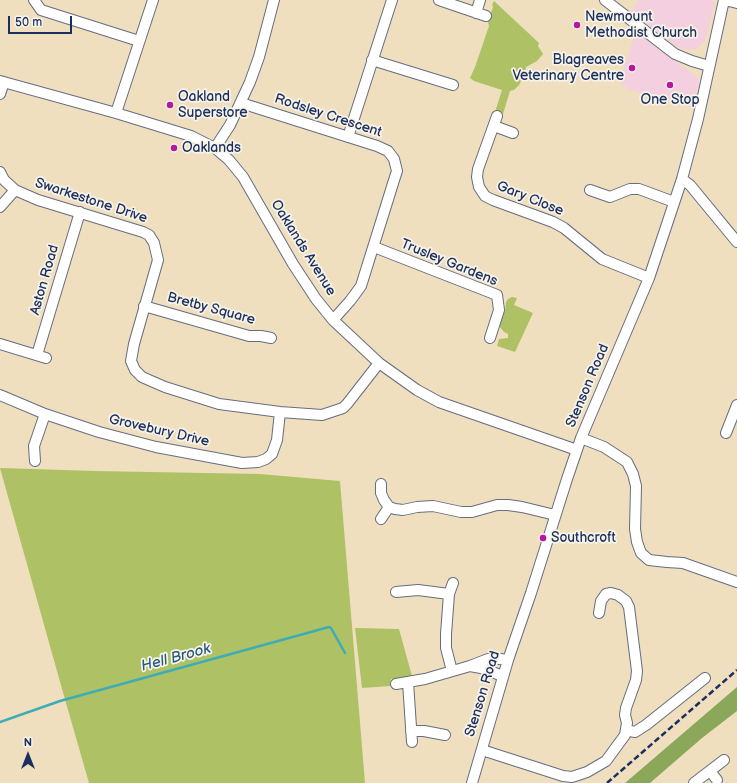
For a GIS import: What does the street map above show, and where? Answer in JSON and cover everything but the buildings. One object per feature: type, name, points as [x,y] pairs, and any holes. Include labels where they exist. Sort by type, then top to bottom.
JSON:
[{"type":"street","points":[[34,0],[41,10],[139,41]]},
{"type":"street","points":[[116,113],[153,0]]},
{"type":"street","points":[[215,148],[230,125],[241,103],[259,57],[274,0]]},
{"type":"street","points":[[348,137],[392,0]]},
{"type":"street","points":[[439,0],[486,16]]},
{"type":"street","points":[[476,13],[480,0]]},
{"type":"street","points":[[605,0],[675,54],[709,66]]},
{"type":"street","points":[[725,0],[737,3]]},
{"type":"street","name":"Stenson Road","points":[[472,783],[508,660],[581,438],[649,278],[682,179],[691,148],[725,0]]},
{"type":"street","points":[[372,60],[453,85]]},
{"type":"street","points":[[0,94],[2,82]]},
{"type":"street","name":"Oaklands Avenue","points":[[2,82],[116,113],[191,136],[215,148],[229,160],[243,177],[293,264],[316,299],[333,320],[379,363],[417,390],[439,402],[577,450]]},
{"type":"street","name":"Rodsley Crescent","points":[[241,103],[377,146],[388,151],[394,159],[396,164],[396,177],[361,286],[333,320]]},
{"type":"street","name":"Gary Close","points":[[497,116],[478,170],[477,177],[479,187],[485,196],[553,222],[564,228],[602,259],[649,278]]},
{"type":"street","points":[[494,126],[513,133]]},
{"type":"street","name":"Swarkestone Drive","points":[[0,172],[4,180],[15,190],[38,200],[149,235],[154,243],[158,260],[144,306],[131,360],[135,370],[142,377],[165,387],[219,404],[280,412],[322,415],[343,408],[351,401],[379,363]]},
{"type":"street","points":[[682,179],[690,185],[737,242]]},
{"type":"street","points":[[590,190],[610,197],[630,189],[639,189],[674,202]]},
{"type":"street","points":[[0,207],[15,190]]},
{"type":"street","name":"Aston Road","points":[[0,344],[42,356],[80,212]]},
{"type":"street","name":"Trusley Gardens","points":[[374,247],[497,295],[499,310],[490,338]]},
{"type":"street","name":"Bretby Square","points":[[144,306],[249,336],[271,338]]},
{"type":"street","name":"Grovebury Drive","points":[[0,395],[45,414],[99,432],[231,462],[250,464],[266,459],[272,454],[277,440],[280,412]]},
{"type":"street","points":[[726,433],[737,405]]},
{"type":"street","points":[[35,461],[34,446],[45,414]]},
{"type":"street","points":[[581,438],[604,447],[627,462],[633,474],[636,486],[635,529],[637,542],[641,553],[649,560],[683,563],[737,582]]},
{"type":"street","points":[[381,484],[381,493],[384,500],[389,507],[395,509],[403,510],[433,506],[461,512],[472,512],[497,505],[508,505],[555,515]]},
{"type":"street","points":[[381,519],[389,507]]},
{"type":"street","points":[[452,672],[446,641],[450,594],[453,583]]},
{"type":"street","points":[[396,591],[418,590],[450,594]]},
{"type":"street","points":[[482,750],[562,779],[587,772],[606,761],[625,735],[626,708],[636,680],[637,671],[629,607],[626,600],[618,595],[611,593],[606,594],[601,601],[599,613]]},
{"type":"street","points":[[396,684],[426,679],[452,672],[488,659],[500,658],[508,660]]},
{"type":"street","points":[[470,666],[481,668],[503,676]]},
{"type":"street","points":[[626,729],[635,732],[640,729],[705,678]]},
{"type":"street","points":[[408,682],[412,742]]},
{"type":"street","points":[[411,731],[424,731],[445,735]]},
{"type":"street","points":[[694,783],[724,760]]},
{"type":"street","points":[[710,771],[717,780]]},
{"type":"shaded area","points":[[639,0],[710,0],[715,2],[703,43],[696,49],[688,50],[679,48],[630,12]]},
{"type":"shaded area","points":[[636,32],[697,77],[699,82],[694,108],[631,90],[619,82]]},
{"type":"green space","points":[[494,1],[539,43],[538,46],[543,54],[537,61],[526,67],[525,73],[519,85],[514,90],[510,91],[503,114],[495,112],[502,90],[474,81],[470,78],[489,26],[488,22]]},
{"type":"green space","points":[[512,297],[517,298],[514,305],[533,313],[515,352],[497,346],[499,339],[508,338],[508,334],[499,326],[503,313],[505,312],[506,302]]},
{"type":"green space","points":[[0,468],[260,474],[340,481],[365,783],[89,783]]},
{"type":"green space","points":[[355,628],[399,629],[412,676],[391,679],[390,686],[362,688]]},
{"type":"green space","points":[[737,687],[737,711],[702,738],[650,783],[625,783]]},
{"type":"waterway","name":"Hell Brook","points":[[0,722],[60,701],[329,627],[345,653]]},
{"type":"railway","points":[[607,783],[737,670]]},
{"type":"place","name":"Newmount Methodist Church","points":[[577,25]]},
{"type":"place","name":"Blagreaves Veterinary Centre","points":[[632,68]]},
{"type":"place","name":"One Stop","points":[[670,85]]},
{"type":"place","name":"Oakland Superstore","points":[[170,105]]},
{"type":"place","name":"Oaklands","points":[[174,148]]},
{"type":"place","name":"Southcroft","points":[[543,538]]}]
